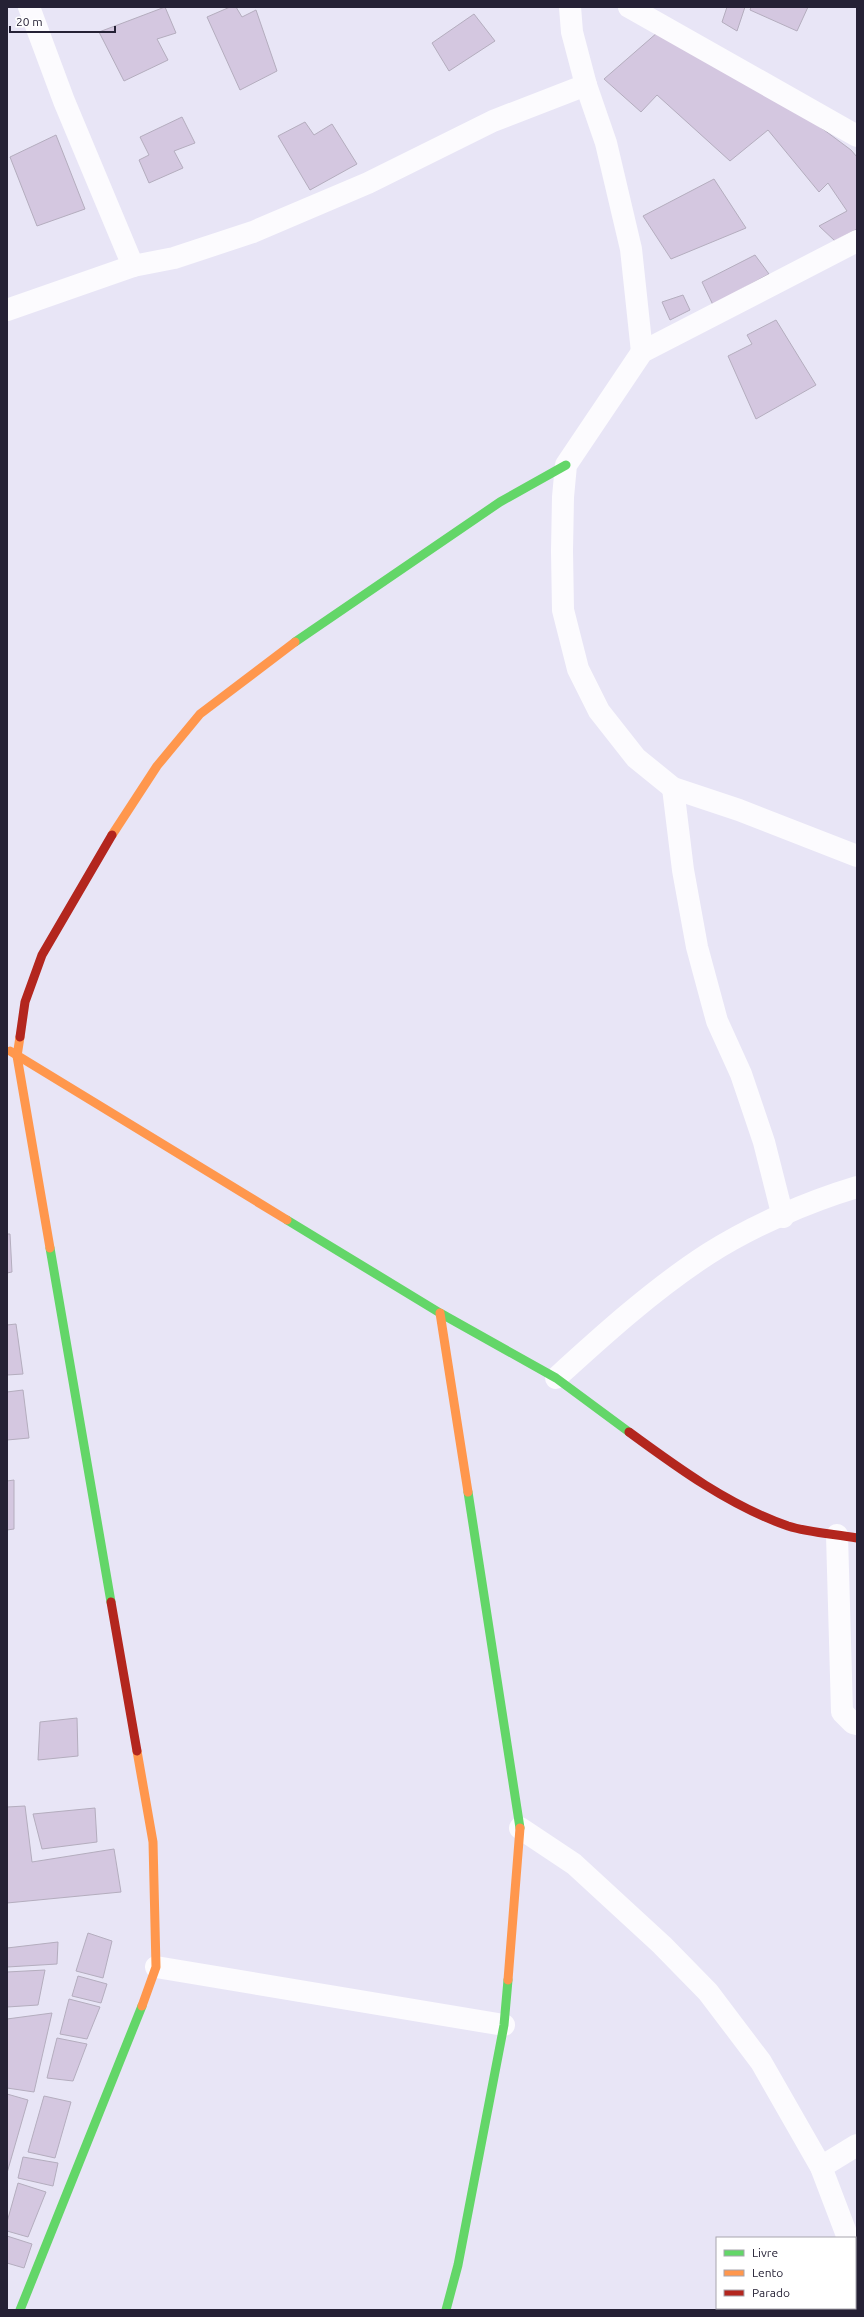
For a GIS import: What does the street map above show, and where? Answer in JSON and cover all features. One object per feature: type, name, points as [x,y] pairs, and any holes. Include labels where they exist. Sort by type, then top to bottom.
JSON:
[{"type":"street","points":[[29,7],[64,101],[133,266]]},
{"type":"street","points":[[570,7],[572,32],[586,85],[606,143],[631,249],[642,352]]},
{"type":"street","points":[[629,7],[857,136]]},
{"type":"street","points":[[7,310],[133,266],[174,258],[253,232],[368,182],[493,121],[586,85]]},
{"type":"street","points":[[18,2310],[127,2047],[156,1967],[153,1842],[17,1056],[25,1002],[42,955],[86,884],[121,820],[157,766],[200,714],[272,658],[375,587],[500,502],[566,465],[642,352],[857,240]]},
{"type":"street","points":[[566,465],[563,497],[563,610],[578,669],[599,711],[631,752],[673,788],[739,810],[857,856]]},
{"type":"street","points":[[673,788],[683,870],[697,947],[717,1021],[741,1074],[764,1142],[783,1216]]},
{"type":"street","points":[[7,1050],[440,1313],[556,1378],[667,1460],[735,1503],[789,1526],[847,1536],[842,1712],[853,1723],[857,1724]]},
{"type":"street","points":[[556,1378],[601,1337],[708,1255],[750,1231],[783,1216],[857,1187]]},
{"type":"street","points":[[440,1313],[520,1828],[504,2024],[458,2264],[446,2310]]},
{"type":"street","points":[[520,1828],[574,1864],[662,1945],[708,1992],[762,2062],[821,2167],[848,2237]]},
{"type":"street","points":[[156,1967],[504,2024]]},
{"type":"street","points":[[821,2167],[857,2146]]},
{"type":"building","points":[[165,7],[176,33],[157,39],[168,60],[124,81],[99,32]]},
{"type":"building","points":[[230,7],[236,7],[242,17],[256,10],[277,71],[240,90],[207,17]]},
{"type":"building","points":[[727,7],[745,7],[737,31],[722,22]]},
{"type":"building","points":[[751,7],[808,7],[797,31],[750,10]]},
{"type":"building","points":[[474,14],[495,41],[449,71],[432,43]]},
{"type":"building","points":[[658,32],[792,106],[851,150],[857,157],[857,229],[835,241],[819,226],[847,211],[828,183],[819,192],[768,130],[730,161],[657,95],[641,112],[604,79]]},
{"type":"building","points":[[182,117],[195,143],[174,151],[183,168],[149,183],[139,160],[149,155],[140,137]]},
{"type":"building","points":[[305,122],[314,135],[332,124],[357,164],[310,190],[278,136]]},
{"type":"building","points":[[56,135],[85,209],[37,226],[10,157]]},
{"type":"building","points":[[714,179],[746,228],[671,259],[643,216]]},
{"type":"building","points":[[755,255],[769,274],[713,305],[702,282]]},
{"type":"building","points":[[683,295],[690,310],[670,320],[662,302]]},
{"type":"building","points":[[776,320],[816,385],[756,419],[728,356],[752,344],[747,335]]},
{"type":"building","points":[[7,1234],[10,1234],[12,1272],[7,1273]]},
{"type":"building","points":[[16,1324],[23,1374],[7,1375],[7,1325]]},
{"type":"building","points":[[23,1390],[29,1438],[7,1440],[7,1392]]},
{"type":"building","points":[[14,1480],[14,1529],[7,1530],[7,1481]]},
{"type":"building","points":[[77,1718],[78,1756],[38,1760],[40,1722]]},
{"type":"building","points":[[25,1806],[32,1862],[114,1849],[121,1892],[7,1903],[7,1807]]},
{"type":"building","points":[[95,1808],[97,1842],[42,1849],[33,1814]]},
{"type":"building","points":[[88,1933],[112,1941],[103,1978],[76,1971]]},
{"type":"building","points":[[58,1942],[57,1964],[7,1967],[7,1948]]},
{"type":"building","points":[[45,1970],[38,2005],[7,2007],[7,1972]]},
{"type":"building","points":[[78,1976],[107,1984],[101,2003],[72,1996]]},
{"type":"building","points":[[69,1999],[100,2007],[87,2039],[60,2034]]},
{"type":"building","points":[[52,2013],[34,2092],[7,2088],[7,2019]]},
{"type":"building","points":[[57,2038],[87,2044],[73,2081],[47,2078]]},
{"type":"building","points":[[7,2094],[28,2100],[7,2173]]},
{"type":"building","points":[[44,2096],[71,2102],[55,2158],[28,2152]]},
{"type":"building","points":[[23,2157],[58,2163],[53,2186],[18,2178]]},
{"type":"building","points":[[18,2183],[46,2192],[28,2237],[7,2231],[7,2222]]},
{"type":"building","points":[[7,2236],[32,2244],[24,2268],[7,2263]]},
{"type":"traffic: fast","points":[[295,642],[500,502],[566,465]]},
{"type":"traffic: fast","points":[[287,1220],[440,1313],[556,1378],[629,1432]]},
{"type":"traffic: fast","points":[[50,1248],[111,1602]]},
{"type":"traffic: fast","points":[[468,1492],[520,1828]]},
{"type":"traffic: fast","points":[[446,2310],[458,2265],[504,2025],[508,1980]]},
{"type":"traffic: fast","points":[[20,2310],[142,2006]]},
{"type":"traffic: slow","points":[[112,835],[157,766],[200,714],[295,642]]},
{"type":"traffic: slow","points":[[20,1037],[17,1056],[50,1248]]},
{"type":"traffic: slow","points":[[10,1051],[287,1220]]},
{"type":"traffic: slow","points":[[440,1313],[468,1492]]},
{"type":"traffic: slow","points":[[137,1751],[153,1842],[156,1967],[142,2006]]},
{"type":"traffic: slow","points":[[508,1980],[520,1828]]},
{"type":"traffic: jam","points":[[20,1037],[25,1002],[42,955],[112,835]]},
{"type":"traffic: jam","points":[[629,1432],[705,1485],[767,1518],[796,1528],[857,1538]]},
{"type":"traffic: jam","points":[[111,1602],[137,1751]]}]
